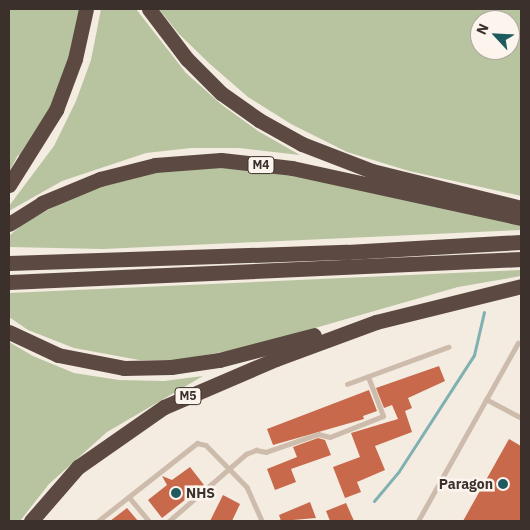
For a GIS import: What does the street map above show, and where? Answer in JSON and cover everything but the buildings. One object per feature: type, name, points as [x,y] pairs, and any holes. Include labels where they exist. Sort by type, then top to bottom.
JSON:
[{"type":"highway","points":[[9,185],[56,110],[76,59],[86,9]]},
{"type":"highway","points":[[149,9],[187,59],[221,92],[259,120],[302,144],[372,171],[521,208]]},
{"type":"highway","name":"M4","points":[[9,224],[42,203],[100,179],[155,165],[221,160],[292,168],[521,218]]},
{"type":"highway","points":[[9,263],[347,252],[521,242]]},
{"type":"highway","points":[[9,282],[521,259]]},
{"type":"highway","name":"M5","points":[[31,521],[78,467],[164,408],[276,359],[376,322],[521,286]]},
{"type":"highway","name":"M5","points":[[9,332],[58,355],[90,363],[124,368],[171,367],[254,352],[354,323],[376,322]]},
{"type":"lane","points":[[418,521],[518,343]]},
{"type":"lane","points":[[347,384],[448,347]]},
{"type":"lane","points":[[169,521],[246,454],[256,450],[266,452],[318,434],[330,437],[383,416],[368,377]]},
{"type":"lane","points":[[486,399],[521,418]]},
{"type":"lane","points":[[98,521],[197,443],[206,445],[247,487],[262,521]]},
{"type":"lane","points":[[129,497],[149,521]]},
{"type":"green space","points":[[9,9],[81,9],[68,62],[49,111],[21,158],[18,155],[9,172]]},
{"type":"green space","points":[[101,9],[136,9],[186,73],[222,105],[258,131],[300,155],[239,148],[191,148],[146,153],[62,181],[9,211],[9,206],[54,146],[76,101],[91,60]]},
{"type":"green space","points":[[159,9],[521,9],[521,196],[409,171],[347,152],[291,124],[248,97],[179,34]]},
{"type":"green space","points":[[206,166],[321,178],[521,223],[521,230],[103,249],[9,247],[9,236],[25,222],[71,198],[117,181],[169,169]]},
{"type":"green space","points":[[521,270],[521,276],[458,287],[249,347],[178,360],[139,360],[74,348],[28,330],[9,317],[9,293]]},
{"type":"green space","points":[[9,342],[33,356],[74,373],[119,380],[164,381],[203,376],[107,432],[49,484],[20,521],[9,521]]},
{"type":"waterway","points":[[374,501],[399,471],[474,355],[484,312]]},
{"type":"place","name":"Paragon","points":[[503,484]]},
{"type":"place","name":"NHS","points":[[176,493]]}]
